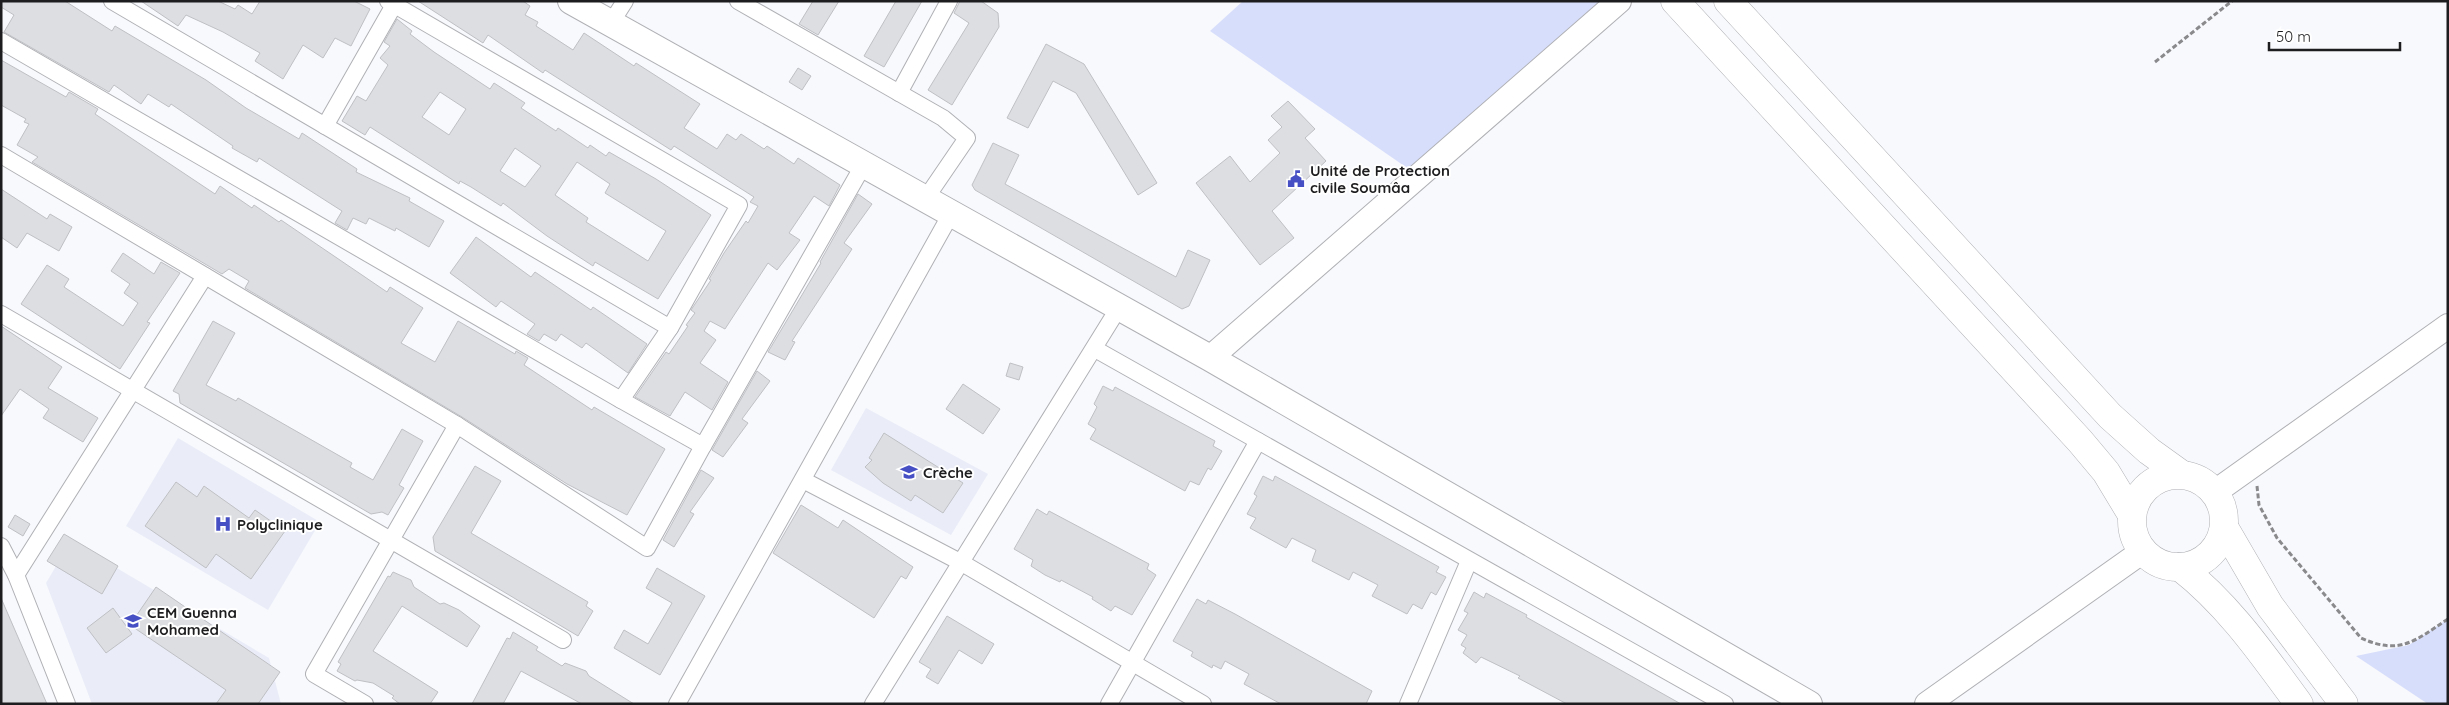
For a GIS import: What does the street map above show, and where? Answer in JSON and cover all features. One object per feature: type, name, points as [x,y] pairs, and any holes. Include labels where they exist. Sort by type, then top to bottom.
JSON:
[{"type":"highway","points":[[1675,1],[2080,441],[2106,472],[2132,515]]},
{"type":"highway","points":[[1728,1],[2110,416],[2149,450],[2181,474]]},
{"type":"highway","points":[[2181,474],[2194,477],[2215,492],[2223,509],[2224,527],[2221,539],[2214,551],[2199,562],[2180,567],[2160,564],[2143,551],[2132,528],[2132,515],[2140,493],[2148,484],[2170,475],[2181,474]]},
{"type":"highway","points":[[2224,527],[2270,606],[2344,704]]},
{"type":"highway","points":[[2180,567],[2207,589],[2236,620],[2299,704]]},
{"type":"main road","points":[[571,1],[952,212],[1118,309],[1210,358],[1809,704]]},
{"type":"main road","points":[[1210,358],[1619,1]]},
{"type":"main road","points":[[2215,492],[2448,326]]},
{"type":"main road","points":[[1927,704],[2143,551]]},
{"type":"street","points":[[112,1],[670,328]]},
{"type":"street","points":[[611,23],[625,1]]},
{"type":"street","points":[[738,1],[943,118],[967,138],[926,198]]},
{"type":"street","points":[[899,93],[949,1]]},
{"type":"street","points":[[325,126],[391,3],[739,205],[670,328],[621,400]]},
{"type":"street","points":[[1,41],[703,446]]},
{"type":"street","points":[[1,155],[457,425],[647,548],[864,164]]},
{"type":"street","points":[[678,704],[952,212]]},
{"type":"street","points":[[16,576],[205,276]]},
{"type":"street","points":[[873,704],[1095,349],[1118,309]]},
{"type":"street","points":[[1,314],[563,640]]},
{"type":"street","points":[[1095,349],[1725,704]]},
{"type":"street","points":[[365,704],[314,674],[457,425]]},
{"type":"street","points":[[1108,704],[1258,441]]},
{"type":"street","points":[[803,480],[962,563],[1203,704]]},
{"type":"street","points":[[1,546],[16,576],[67,704]]},
{"type":"street","points":[[1408,704],[1470,561]]},
{"type":"path","points":[[2155,62],[2232,1]]},
{"type":"path","points":[[2260,460],[2257,479],[2259,504],[2277,538],[2361,638],[2378,646],[2409,645],[2448,619]]},
{"type":"shaded area","points":[[1243,1],[1606,1],[1410,170],[1210,31]]},
{"type":"shaded area","name":"Crèche","points":[[866,408],[988,474],[951,535],[831,470]]},
{"type":"shaded area","name":"Polyclinique","points":[[178,438],[320,522],[268,610],[126,526]]},
{"type":"shaded area","name":"CEM Guenna Mohamed","points":[[71,541],[269,658],[281,704],[92,704],[46,583]]},
{"type":"shaded area","points":[[2448,619],[2448,704],[2428,704],[2356,656],[2409,645]]},
{"type":"building","points":[[1,1],[65,1],[112,31],[115,26],[206,80],[246,108],[299,139],[302,133],[357,169],[356,172],[410,198],[409,201],[444,221],[429,247],[396,228],[395,231],[369,218],[366,224],[353,218],[347,230],[335,223],[342,211],[259,158],[257,162],[232,148],[233,146],[171,104],[169,107],[148,94],[141,104],[114,85],[109,92],[4,32],[14,15],[1,7]]},
{"type":"building","points":[[141,1],[218,1],[235,9],[238,5],[252,14],[260,1],[354,1],[370,9],[351,46],[335,38],[323,58],[303,45],[283,79],[255,61],[260,53],[223,32],[186,15],[178,26]]},
{"type":"building","points":[[418,1],[523,1],[530,6],[525,15],[538,22],[536,26],[573,50],[584,33],[634,66],[636,63],[700,104],[684,128],[717,149],[727,134],[736,140],[741,134],[764,149],[767,146],[794,164],[798,158],[840,185],[829,206],[814,196],[789,233],[800,240],[777,270],[768,263],[725,329],[710,321],[704,331],[716,340],[700,363],[728,382],[712,410],[685,392],[670,416],[635,397],[666,352],[669,354],[688,326],[686,325],[695,313],[691,310],[711,280],[709,279],[724,253],[746,221],[748,223],[758,206],[750,202],[754,197],[674,146],[671,150],[545,70],[543,73],[488,35],[483,43]]},
{"type":"building","points":[[813,1],[839,1],[818,35],[799,24]]},
{"type":"building","points":[[896,1],[922,1],[884,67],[864,56]]},
{"type":"building","points":[[960,1],[981,1],[998,13],[999,27],[952,105],[928,90],[969,23],[954,13]]},
{"type":"building","points":[[397,19],[412,31],[410,34],[434,52],[490,89],[494,83],[525,103],[521,108],[556,131],[558,128],[588,148],[590,145],[606,156],[609,152],[656,179],[711,215],[658,299],[595,262],[593,266],[547,236],[503,203],[501,206],[460,181],[459,184],[370,127],[365,135],[342,121],[357,96],[366,101],[388,65],[380,58],[390,46],[384,42]],"holes":[[[440,92],[466,109],[449,135],[422,117]],[[515,148],[541,166],[525,187],[500,171]],[[577,162],[610,184],[605,193],[666,231],[648,261],[586,222],[588,218],[555,195]]]},
{"type":"building","points":[[1046,44],[1084,64],[1157,183],[1138,195],[1076,93],[1053,81],[1028,128],[1007,118]]},
{"type":"building","points":[[1,60],[66,97],[69,92],[98,109],[95,114],[215,194],[220,186],[252,208],[254,205],[279,222],[281,220],[387,292],[390,287],[423,308],[401,343],[435,362],[458,321],[515,354],[516,351],[528,358],[524,365],[592,410],[594,407],[665,449],[627,515],[567,484],[462,417],[245,288],[249,281],[229,269],[222,274],[32,162],[38,157],[17,145],[29,124],[24,122],[26,119],[1,105]]},
{"type":"building","points":[[798,68],[811,76],[802,90],[789,82]]},
{"type":"building","points":[[1288,101],[1315,129],[1305,138],[1326,161],[1272,211],[1294,238],[1260,265],[1196,183],[1230,156],[1250,182],[1280,153],[1268,140],[1282,127],[1271,116]]},
{"type":"building","points":[[993,143],[1019,155],[1005,184],[1176,277],[1188,250],[1210,260],[1189,306],[1182,309],[975,190],[972,185]]},
{"type":"building","points":[[1,189],[47,219],[50,214],[72,227],[59,251],[27,233],[17,248],[1,237]]},
{"type":"building","points":[[858,194],[872,204],[844,243],[852,249],[792,341],[795,342],[785,360],[768,352],[821,263]]},
{"type":"building","points":[[476,237],[531,277],[535,272],[591,310],[593,307],[647,344],[628,373],[586,343],[582,348],[561,334],[556,341],[544,334],[539,341],[527,334],[535,324],[501,301],[496,307],[450,273]]},
{"type":"building","points":[[123,253],[154,274],[161,262],[180,273],[147,322],[150,323],[120,369],[21,304],[47,265],[69,279],[64,287],[123,326],[138,303],[124,293],[130,284],[111,271]]},
{"type":"building","points":[[213,321],[235,333],[206,385],[236,401],[238,398],[352,463],[350,467],[373,480],[402,429],[423,441],[399,485],[404,488],[388,515],[382,512],[371,514],[180,403],[179,394],[173,391]]},
{"type":"building","points":[[1,326],[62,367],[48,388],[98,418],[83,442],[43,418],[49,409],[20,389],[1,416]]},
{"type":"building","points":[[1010,363],[1023,367],[1019,380],[1006,376]]},
{"type":"building","points":[[757,371],[770,381],[742,419],[748,423],[723,457],[712,450]]},
{"type":"building","points":[[963,384],[1000,409],[983,434],[946,409]]},
{"type":"building","points":[[1103,386],[1113,391],[1115,387],[1215,441],[1213,446],[1222,451],[1211,470],[1208,468],[1199,485],[1190,481],[1185,491],[1090,439],[1096,429],[1088,424],[1097,407],[1094,404]]},
{"type":"building","points":[[884,433],[963,483],[943,513],[915,495],[911,501],[883,483],[865,467],[872,460],[869,458]]},
{"type":"building","points":[[475,466],[501,481],[471,533],[588,602],[586,606],[593,611],[578,636],[435,551],[433,537]]},
{"type":"building","points":[[701,470],[714,478],[690,512],[694,514],[674,547],[663,540]]},
{"type":"building","points":[[1263,476],[1273,481],[1275,476],[1439,567],[1436,572],[1446,577],[1436,595],[1431,592],[1422,609],[1413,604],[1407,614],[1372,596],[1378,585],[1353,572],[1349,580],[1312,561],[1316,550],[1292,538],[1286,548],[1250,528],[1256,518],[1247,514],[1257,496],[1254,494]]},
{"type":"building","points":[[176,482],[197,497],[204,486],[249,518],[255,510],[285,531],[251,579],[216,554],[206,568],[145,526]]},
{"type":"building","points":[[801,505],[838,528],[843,520],[913,567],[906,579],[901,576],[874,618],[773,553]]},
{"type":"building","points":[[1037,509],[1047,515],[1049,511],[1149,564],[1147,569],[1156,575],[1132,615],[1115,606],[1111,611],[1092,599],[1093,597],[1061,580],[1060,582],[1045,575],[1031,566],[1033,560],[1014,549]]},
{"type":"building","points":[[15,515],[30,524],[23,536],[8,527]]},
{"type":"building","points":[[64,534],[118,566],[102,594],[47,561]]},
{"type":"building","points":[[657,568],[705,596],[660,675],[614,648],[624,630],[648,644],[672,603],[646,588]]},
{"type":"building","points":[[393,572],[411,580],[414,587],[440,604],[444,603],[459,610],[480,626],[467,647],[402,606],[373,651],[438,692],[430,704],[400,704],[392,698],[394,696],[373,683],[355,681],[337,671],[341,664],[338,662],[388,576],[390,577]]},
{"type":"building","points":[[156,587],[280,672],[258,704],[216,704],[226,690],[130,625]]},
{"type":"building","points":[[1474,592],[1484,598],[1486,593],[1527,615],[1526,617],[1681,704],[1567,704],[1518,678],[1520,676],[1481,657],[1476,663],[1463,653],[1466,648],[1461,645],[1467,635],[1458,630],[1468,613],[1464,611]]},
{"type":"building","points":[[1,598],[47,704],[1,704]]},
{"type":"building","points":[[1197,599],[1206,604],[1208,600],[1235,614],[1372,691],[1366,704],[1281,704],[1244,684],[1249,674],[1225,661],[1221,669],[1213,665],[1212,668],[1191,656],[1193,652],[1173,641]]},
{"type":"building","points":[[113,608],[132,634],[106,653],[87,628]]},
{"type":"building","points":[[947,616],[994,644],[982,664],[959,650],[938,684],[926,677],[931,669],[919,662]]},
{"type":"building","points":[[513,632],[538,647],[536,650],[562,666],[565,663],[586,671],[589,676],[634,704],[582,704],[521,671],[503,704],[472,704],[507,638],[510,639]]},
{"type":"place","name":"Unité de Protection civile Soumâa","points":[[1296,179]]},
{"type":"place","name":"Crèche","points":[[909,472]]},
{"type":"place","name":"Polyclinique","points":[[223,524]]},
{"type":"place","name":"CEM Guenna Mohamed","points":[[133,621]]}]
